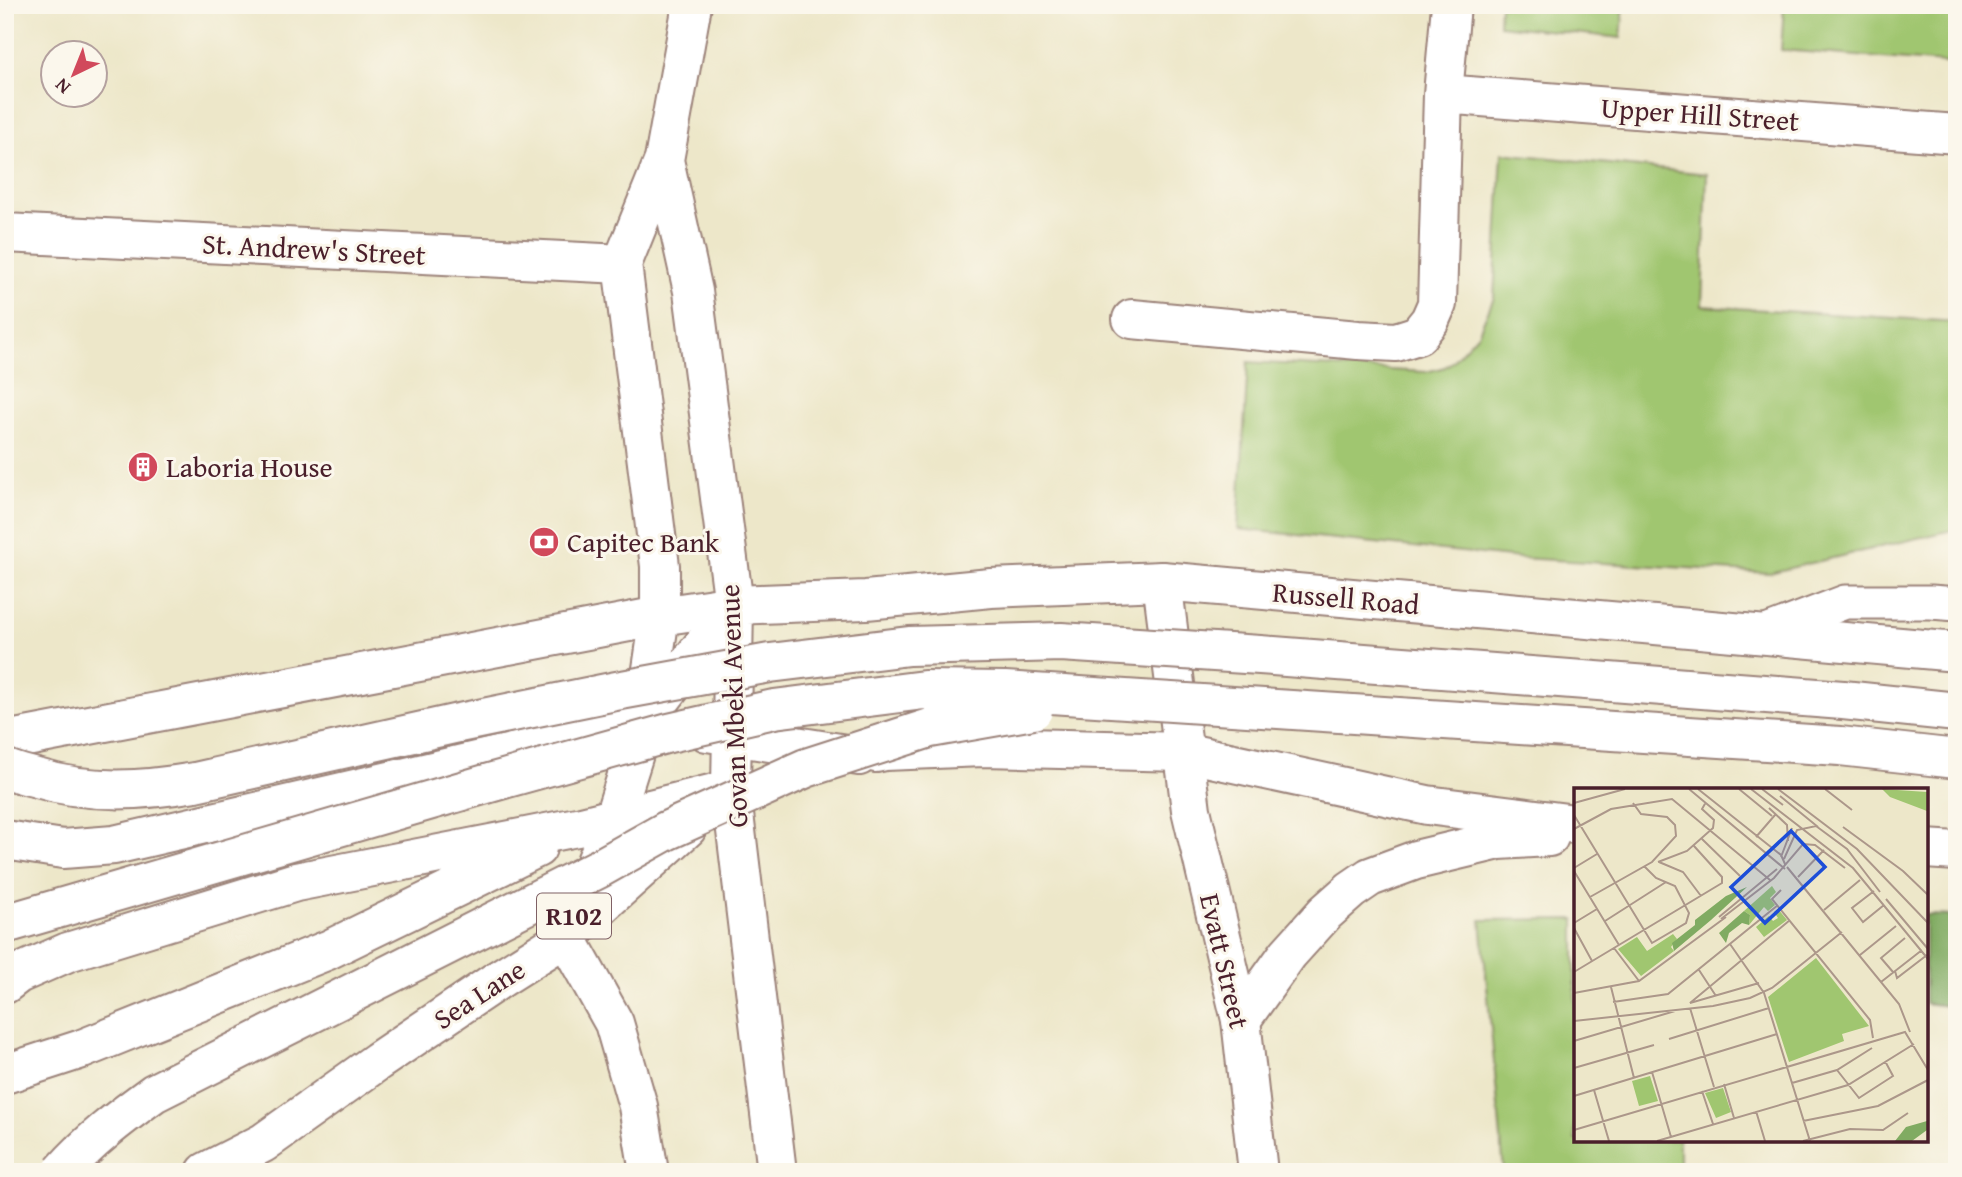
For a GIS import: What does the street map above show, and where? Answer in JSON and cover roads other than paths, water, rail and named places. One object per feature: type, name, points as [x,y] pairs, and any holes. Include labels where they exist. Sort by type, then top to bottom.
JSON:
[{"type":"main road","name":"Govan Mbeki Avenue","points":[[566,937],[598,821],[644,722],[660,616],[660,566],[622,264],[664,160],[692,5]]},
{"type":"main road","points":[[1132,318],[1358,340],[1396,341],[1418,335],[1430,320],[1437,304],[1443,94],[1451,5]]},
{"type":"main road","name":"Upper Hill Street","points":[[1443,94],[1957,134]]},
{"type":"main road","name":"Govan Mbeki Avenue","points":[[664,160],[693,291],[734,605],[731,789],[777,1172]]},
{"type":"main road","name":"St. Andrew's Street","points":[[5,233],[622,264]]},
{"type":"main road","name":"Russell Road","points":[[5,741],[660,616],[734,605],[866,600],[991,588],[1162,581],[1957,652]]},
{"type":"main road","name":"Evatt Street","points":[[1162,581],[1191,810],[1241,1020],[1258,1172]]},
{"type":"main road","points":[[644,722],[734,605]]},
{"type":"main road","points":[[5,768],[61,785],[106,790],[158,788],[616,691],[770,663],[909,646],[1061,642],[1843,700],[1957,712]]},
{"type":"main road","points":[[5,924],[669,733],[774,709],[924,690],[1005,691],[1840,746],[1957,759]]},
{"type":"main road","points":[[62,1172],[78,1153],[107,1128],[154,1093],[576,880],[666,831],[806,768],[930,729],[1003,714],[1115,698]]},
{"type":"main road","points":[[5,840],[63,849],[114,845],[644,722],[861,757]]},
{"type":"main road","points":[[5,984],[19,974],[68,952],[296,882],[598,821],[885,751],[983,747],[1183,752],[1427,805],[1574,824]]},
{"type":"main road","name":"Sea Lane","points":[[206,1172],[263,1143],[378,1061],[566,937],[731,789]]},
{"type":"main road","points":[[5,1074],[82,1049],[328,950],[598,821]]},
{"type":"main road","points":[[1241,1020],[1297,943],[1350,890],[1370,877],[1416,860],[1499,840],[1574,836]]},
{"type":"main road","points":[[1927,849],[1957,851]]},
{"type":"main road","name":"R102","points":[[566,937],[614,1023],[638,1106],[649,1172]]},
{"type":"lane","points":[[1760,634],[1845,602],[1957,604]]},
{"type":"place","name":"Laboria House","points":[[143,467]]},
{"type":"place","name":"Capitec Bank","points":[[544,542]]}]
